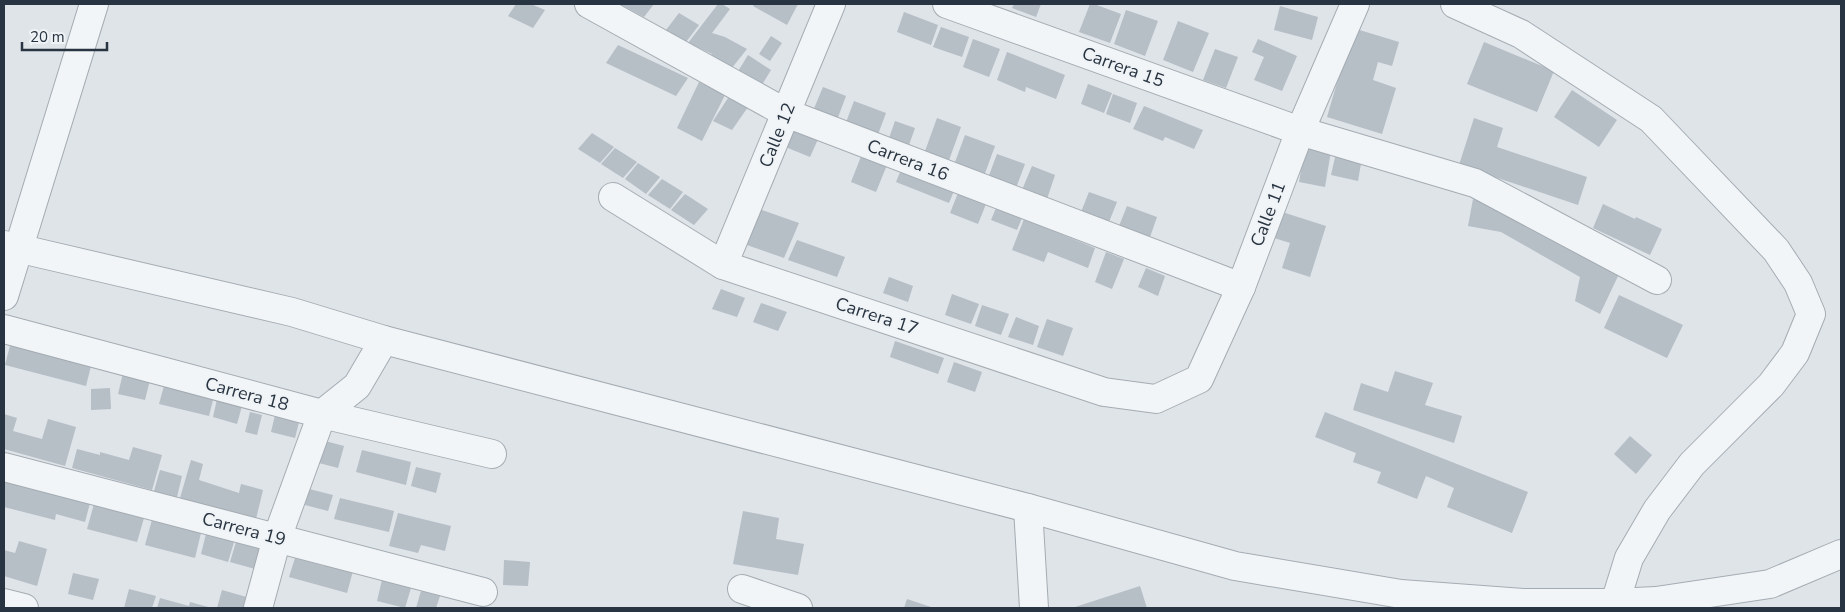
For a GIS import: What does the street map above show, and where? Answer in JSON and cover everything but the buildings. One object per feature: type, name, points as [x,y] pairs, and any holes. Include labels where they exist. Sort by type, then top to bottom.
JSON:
[{"type":"street","points":[[4,296],[11,247],[94,4]]},
{"type":"street","name":"Carrera 16","points":[[589,4],[786,113],[1241,287]]},
{"type":"street","name":"Calle 12","points":[[723,265],[831,4]]},
{"type":"street","name":"Carrera 15","points":[[947,4],[1300,131],[1475,183],[1657,280]]},
{"type":"street","name":"Calle 11","points":[[1156,400],[1199,379],[1241,287],[1300,131],[1355,4]]},
{"type":"street","points":[[1455,4],[1522,34],[1651,119],[1776,250],[1798,282],[1811,314],[1795,353],[1771,385],[1692,464],[1658,510],[1629,558],[1615,606]]},
{"type":"street","name":"Carrera 17","points":[[613,196],[723,265],[1104,392],[1156,400]]},
{"type":"street","points":[[11,247],[292,312],[384,340],[1028,508],[1235,566],[1401,594],[1523,603],[1615,606],[1770,584],[1841,554]]},
{"type":"street","name":"Carrera 18","points":[[4,329],[322,414],[492,454]]},
{"type":"street","points":[[258,608],[277,538],[322,414],[357,386],[384,340]]},
{"type":"street","name":"Carrera 19","points":[[4,467],[483,592]]},
{"type":"street","points":[[1028,508],[1034,608]]},
{"type":"street","points":[[742,589],[798,608]]},
{"type":"street","points":[[4,603],[24,608]]}]
